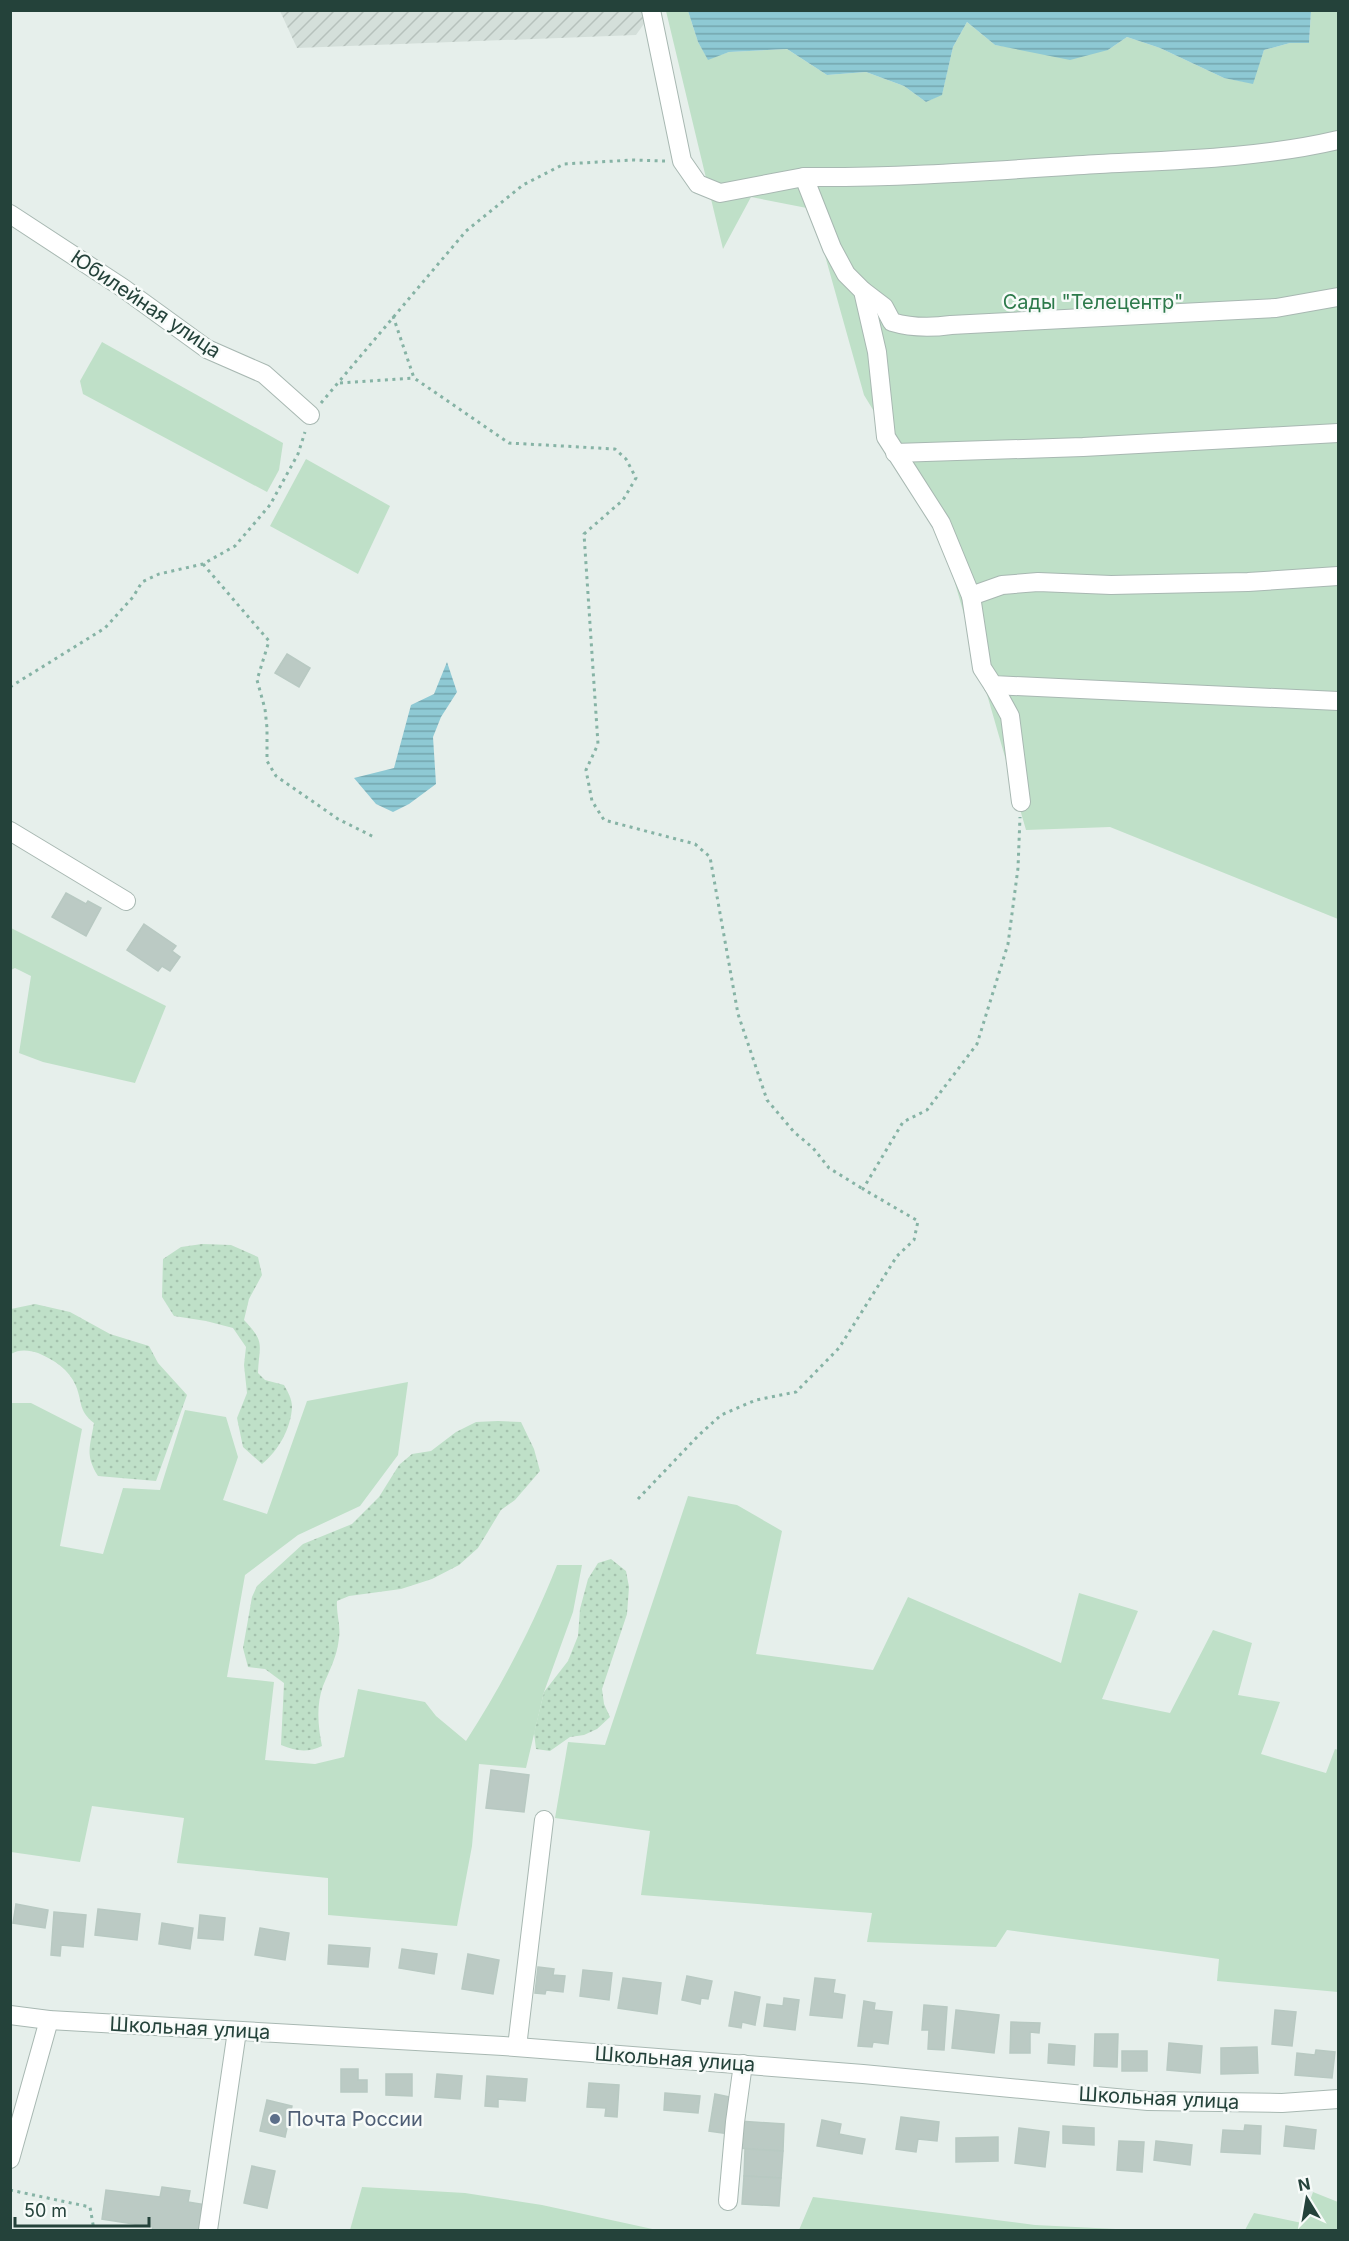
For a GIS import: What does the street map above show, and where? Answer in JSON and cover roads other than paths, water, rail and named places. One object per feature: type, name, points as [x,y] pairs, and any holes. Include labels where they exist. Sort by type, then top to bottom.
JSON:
[{"type":"street","points":[[651,10],[682,161],[698,184],[720,194],[804,177],[875,178],[1136,162],[1296,150],[1338,140]]},
{"type":"street","points":[[804,177],[832,248],[846,274],[884,307],[892,322],[908,327],[930,328],[962,324],[1276,308],[1338,297]]},
{"type":"street","name":"Юбилейная улица","points":[[10,214],[123,288],[207,349],[264,374],[310,415]]},
{"type":"street","points":[[863,291],[877,352],[885,437],[941,523],[971,596],[982,668],[1010,716],[1021,802]]},
{"type":"street","points":[[895,453],[1083,447],[1338,433]]},
{"type":"street","points":[[971,596],[1002,585],[1038,582],[1122,585],[1248,582],[1338,576]]},
{"type":"street","points":[[993,685],[1338,701]]},
{"type":"street","points":[[10,831],[126,901]]},
{"type":"street","points":[[517,2047],[544,1820]]},
{"type":"street","name":"Школьная улица","points":[[10,2015],[49,2020],[517,2047],[743,2064],[1148,2102],[1282,2103],[1338,2099]]},
{"type":"street","points":[[10,2159],[49,2020]]},
{"type":"street","points":[[208,2230],[237,2031]]},
{"type":"street","points":[[728,2201],[743,2064]]},
{"type":"water","points":[[688,10],[1311,11],[1309,43],[1290,43],[1264,50],[1253,84],[1224,78],[1160,48],[1127,37],[1108,50],[1070,60],[995,45],[967,22],[953,47],[942,95],[926,102],[904,86],[866,72],[827,75],[787,49],[729,52],[708,60],[698,42]]},
{"type":"water","points":[[447,662],[457,692],[441,717],[433,737],[436,784],[409,804],[393,812],[376,804],[354,778],[394,768],[411,705],[434,694]]},
{"type":"place","name":"Почта России","points":[[275,2119]]},
{"type":"park label","name":"Сады \"Телецентр\"","points":[[1093,302]]}]
